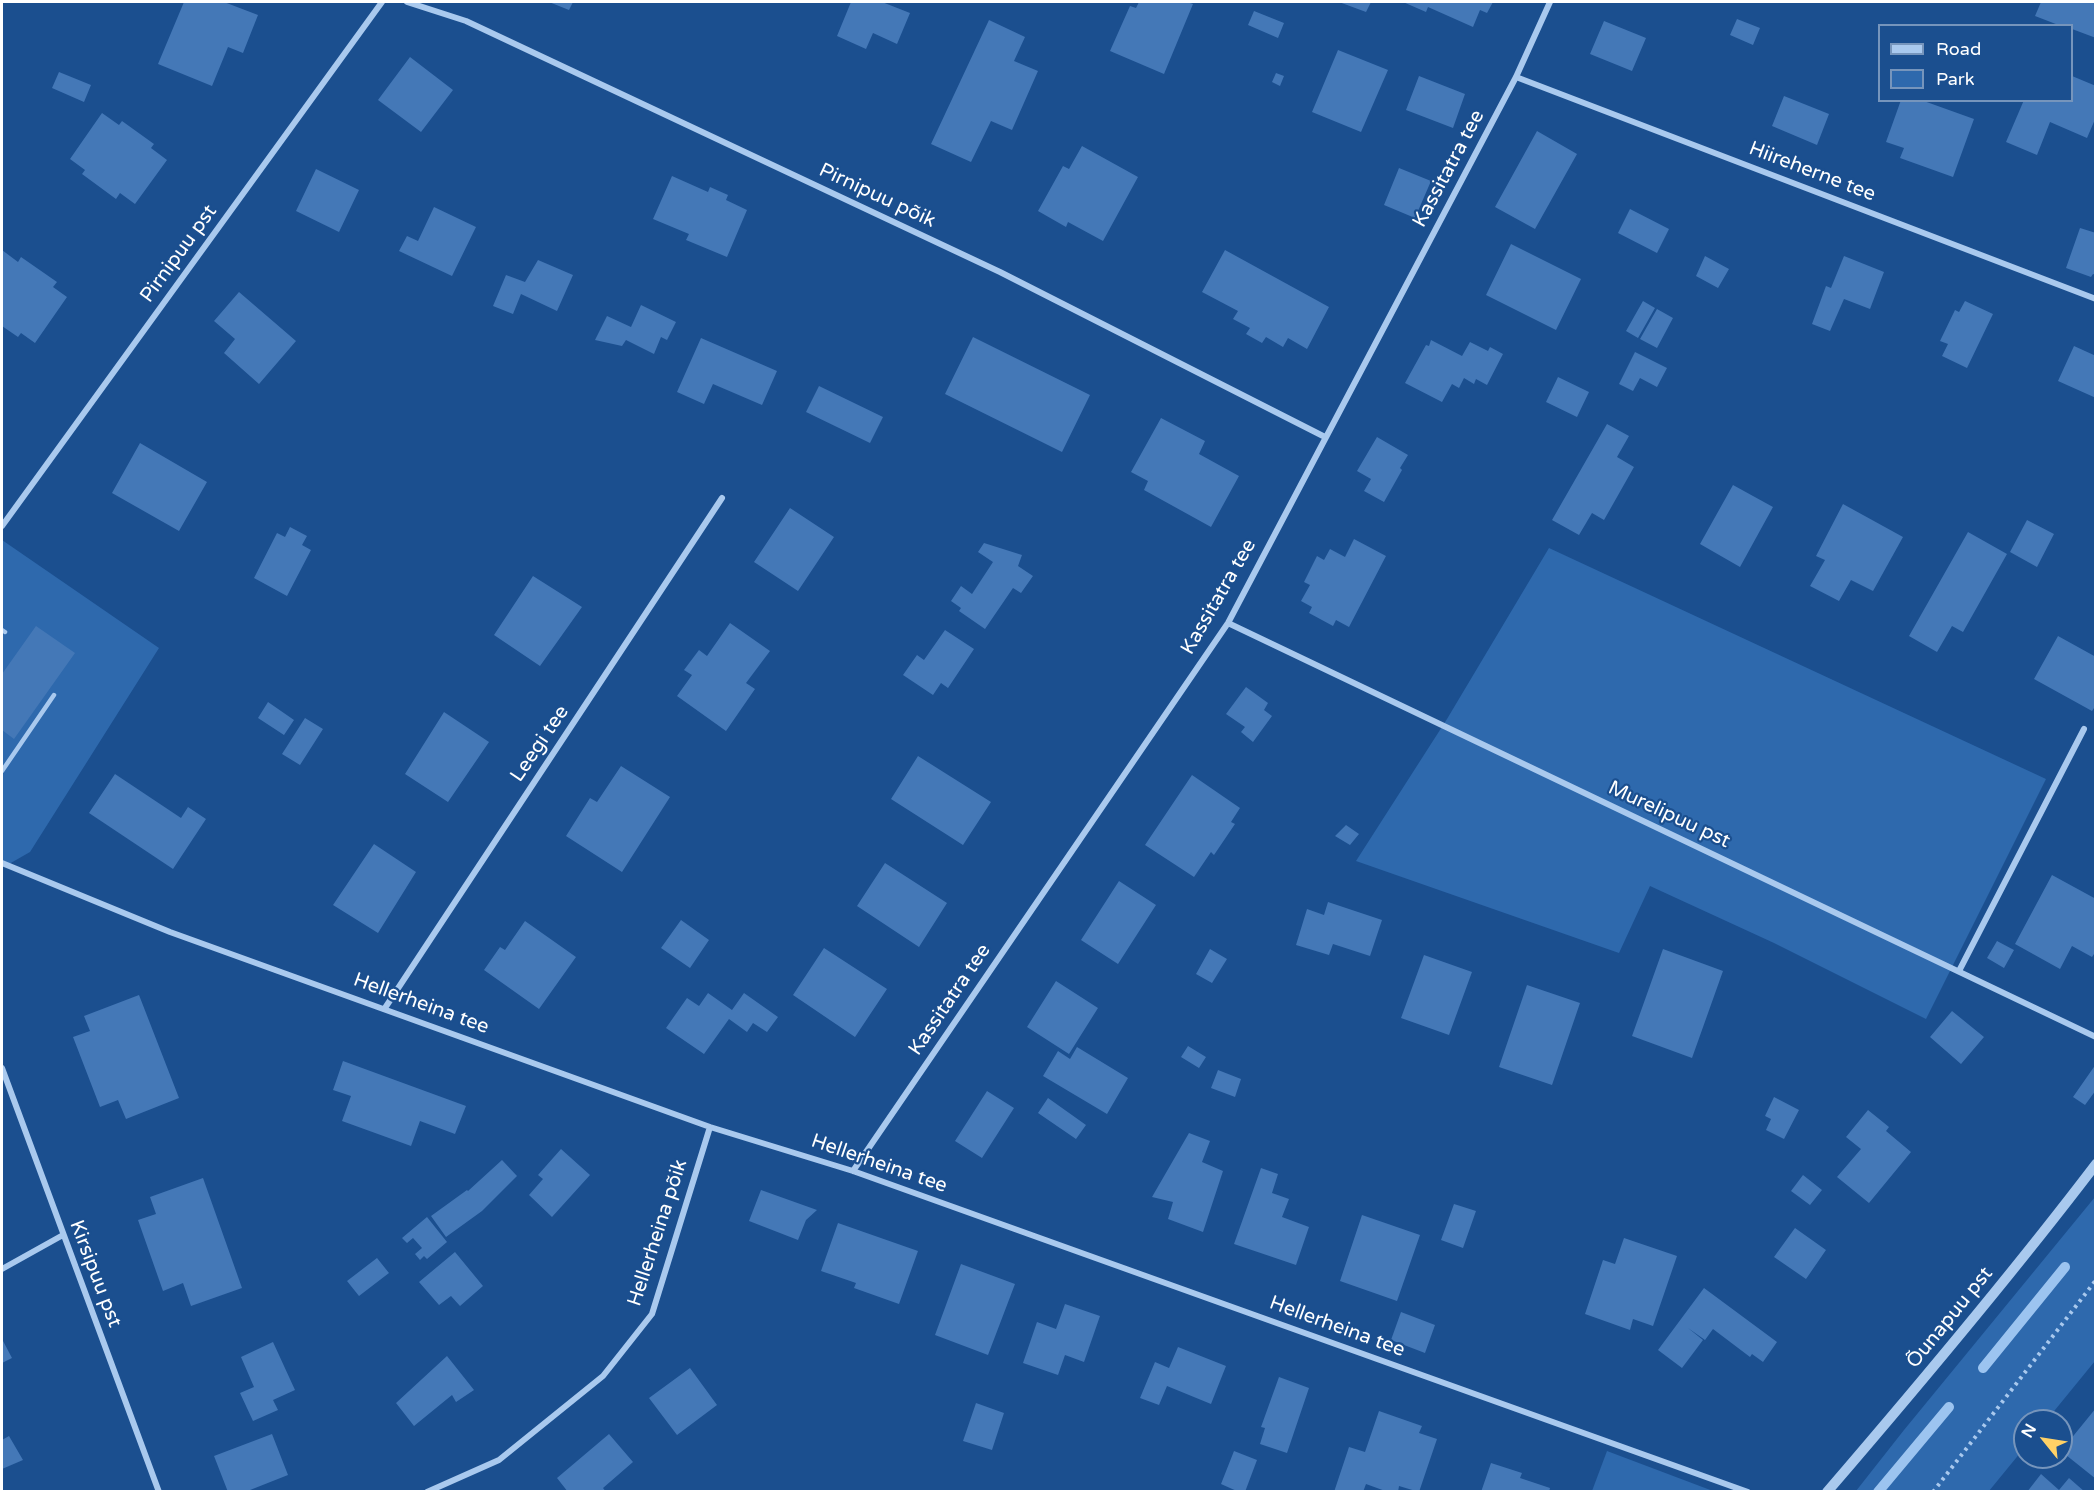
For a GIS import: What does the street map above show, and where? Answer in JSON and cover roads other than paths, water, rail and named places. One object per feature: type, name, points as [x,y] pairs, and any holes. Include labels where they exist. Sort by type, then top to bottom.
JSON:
[{"type":"street","name":"Pirnipuu pst","points":[[2,526],[382,2]]},
{"type":"street","name":"Pirnipuu põik","points":[[407,2],[466,21],[978,261],[1325,437]]},
{"type":"street","name":"Kassitatra tee","points":[[853,1171],[1228,622],[1516,76],[1550,2]]},
{"type":"street","name":"Hiireherne tee","points":[[1516,76],[2096,298]]},
{"type":"street","name":"Leegi tee","points":[[385,1008],[722,498]]},
{"type":"street","name":"Murelipuu pst","points":[[1228,622],[2096,1037]]},
{"type":"street","points":[[1959,971],[2084,729]]},
{"type":"street","name":"Hellerheina tee","points":[[2,863],[170,932],[710,1127],[853,1171],[1748,1491]]},
{"type":"street","name":"Kirsipuu pst","points":[[2,1068],[159,1491]]},
{"type":"street","name":"Hellerheina põik","points":[[427,1491],[499,1460],[603,1376],[652,1314],[710,1127]]},
{"type":"street","name":"Õunapuu pst","points":[[1827,1491],[1943,1355],[2096,1164]]},
{"type":"street","points":[[2,1269],[63,1234]]},
{"type":"lane","points":[[2,771],[54,695]]},
{"type":"waterway","points":[[1983,1368],[2065,1267]]},
{"type":"waterway","points":[[1878,1492],[1949,1407]]}]
